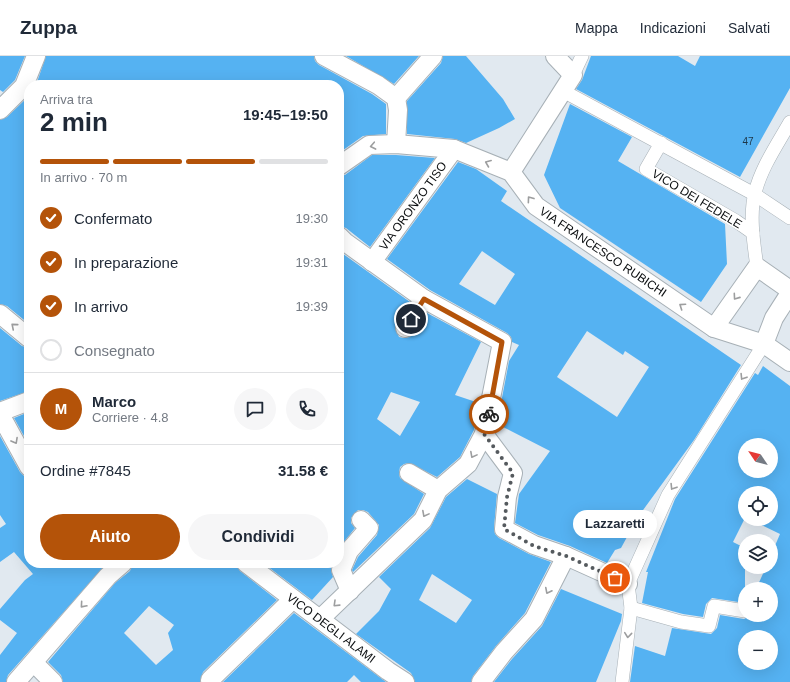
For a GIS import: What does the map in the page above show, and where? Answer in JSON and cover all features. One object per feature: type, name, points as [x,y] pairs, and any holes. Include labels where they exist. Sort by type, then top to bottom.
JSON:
[{"type":"street","points":[[29,80],[36,56]]},
{"type":"street","points":[[324,56],[378,85],[396,98],[398,110],[396,144]]},
{"type":"street","points":[[396,98],[433,56]]},
{"type":"street","points":[[555,56],[573,75]]},
{"type":"street","points":[[344,162],[369,145],[396,144],[454,149],[511,172],[573,75],[582,56]]},
{"type":"street","points":[[0,110],[24,90]]},
{"type":"street","points":[[563,91],[754,194],[790,218]]},
{"type":"street","points":[[714,328],[757,267],[753,233],[754,194],[767,162],[790,122]]},
{"type":"street","name":"VICO DEI FEDELE","points":[[661,143],[646,169],[736,221],[753,233]]},
{"type":"street","name":"VIA ORONZO TISO","points":[[372,262],[454,149]]},
{"type":"street","name":"VIA FRANCESCO RUBICHI","points":[[511,172],[536,206],[714,328],[764,344],[790,362]]},
{"type":"street","points":[[320,619],[423,520],[438,490],[468,464],[484,434],[502,342],[424,299],[344,241]]},
{"type":"street","points":[[622,682],[631,608],[628,584],[668,495],[764,344],[774,318],[790,291],[757,267]]},
{"type":"street","points":[[405,328],[424,299]]},
{"type":"street","points":[[0,314],[24,334]]},
{"type":"street","points":[[24,402],[0,413],[24,458]]},
{"type":"street","points":[[484,434],[513,473],[507,497],[504,529],[534,546],[566,556],[628,584]]},
{"type":"street","points":[[409,473],[438,490]]},
{"type":"street","points":[[344,563],[349,551],[369,528],[361,520]]},
{"type":"street","points":[[481,682],[504,652],[534,619],[566,556]]},
{"type":"street","name":"VICO DEGLI ALAMI","points":[[259,568],[293,600],[405,682]]},
{"type":"street","points":[[342,568],[341,570],[350,591]]},
{"type":"street","points":[[16,682],[34,663],[103,570]]},
{"type":"street","points":[[210,680],[293,600]]},
{"type":"street","points":[[631,608],[681,622],[710,626],[714,606],[738,610]]},
{"type":"street","points":[[34,663],[52,682]]},
{"type":"building","points":[[0,56],[25,56],[15,80],[3,92],[0,90]]},
{"type":"building","points":[[46,56],[314,56],[315,61],[319,65],[372,94],[386,104],[386,134],[363,136],[344,149],[344,80],[38,80]]},
{"type":"building","points":[[346,56],[419,56],[394,84]]},
{"type":"building","points":[[443,56],[466,56],[503,99],[515,119],[466,143],[455,139],[407,134],[407,101],[441,63]]},
{"type":"building","points":[[591,56],[678,56],[695,66],[700,56],[790,56],[790,88],[740,177],[576,89],[582,80]]},
{"type":"building","points":[[24,101],[24,320],[7,306],[0,304],[0,120],[7,117]]},
{"type":"building","points":[[570,104],[632,137],[618,161],[725,224],[727,264],[701,302],[560,208],[544,175]]},
{"type":"building","points":[[372,155],[435,158],[370,247],[344,227],[345,175]]},
{"type":"building","points":[[458,162],[476,169],[507,191],[501,201],[741,365],[694,440],[638,517],[621,548],[615,550],[607,563],[570,546],[538,535],[515,523],[519,494],[550,451],[497,424],[509,361],[519,345],[512,342],[511,337],[507,333],[430,290],[387,259]],"holes":[[[482,251],[515,274],[495,305],[459,284]],[[587,331],[623,355],[625,351],[649,367],[617,417],[557,377]]]},
{"type":"building","points":[[344,255],[410,302],[395,327],[399,337],[410,337],[427,313],[481,342],[455,395],[479,403],[474,430],[460,457],[437,477],[409,463],[400,467],[400,478],[424,494],[414,514],[353,572],[352,570],[358,557],[377,535],[379,525],[368,512],[358,510],[351,518],[351,523],[355,528],[344,542]],"holes":[[[391,392],[420,402],[400,436],[377,419]]]},
{"type":"building","points":[[0,328],[24,347],[24,393],[0,401]]},
{"type":"building","points":[[763,366],[790,386],[790,682],[630,682],[635,646],[665,656],[672,628],[711,634],[717,628],[720,615],[738,618],[738,622],[778,622],[778,582],[759,582],[763,574],[778,574],[778,539],[780,534],[763,526],[778,526],[778,486],[738,486],[738,526],[741,526],[733,542],[738,544],[738,574],[745,574],[745,582],[738,582],[738,602],[712,598],[706,604],[703,617],[683,614],[642,603],[648,572],[646,572],[675,499],[755,373],[758,375]]},
{"type":"building","points":[[24,414],[24,436],[14,418]]},
{"type":"building","points":[[0,436],[20,472],[24,476],[24,564],[14,552],[0,562],[0,528],[6,524],[0,515]]},
{"type":"building","points":[[467,479],[497,494],[494,528],[495,534],[499,538],[529,554],[551,562],[525,613],[496,646],[473,676],[471,682],[415,682],[411,673],[356,634],[379,611],[391,589],[379,577],[430,528],[446,497]],"holes":[[[432,574],[472,600],[456,623],[419,600]]]},
{"type":"building","points":[[28,568],[103,568],[8,675],[6,682],[0,682],[0,655],[17,633],[0,620],[0,609],[25,580],[33,574]]},
{"type":"building","points":[[131,568],[238,568],[240,571],[277,600],[203,672],[200,682],[63,682],[61,675],[48,662],[115,583],[130,571]],"holes":[[[149,606],[174,625],[168,633],[173,650],[156,665],[124,633]]]},
{"type":"building","points":[[270,568],[332,568],[333,577],[312,600]]},
{"type":"building","points":[[561,589],[622,614],[621,621],[596,682],[494,682],[512,659],[542,626]]},
{"type":"building","points":[[294,613],[386,682],[361,682],[354,675],[347,682],[223,682]]},
{"type":"way so far","points":[[489,414],[484,434],[513,473],[507,497],[504,529],[534,546],[566,556],[615,578]]},
{"type":"place","name":"Lazzaretti","points":[[615,578]]},
{"type":"route","points":[[411,319],[424,299],[502,342],[489,414]]}]
